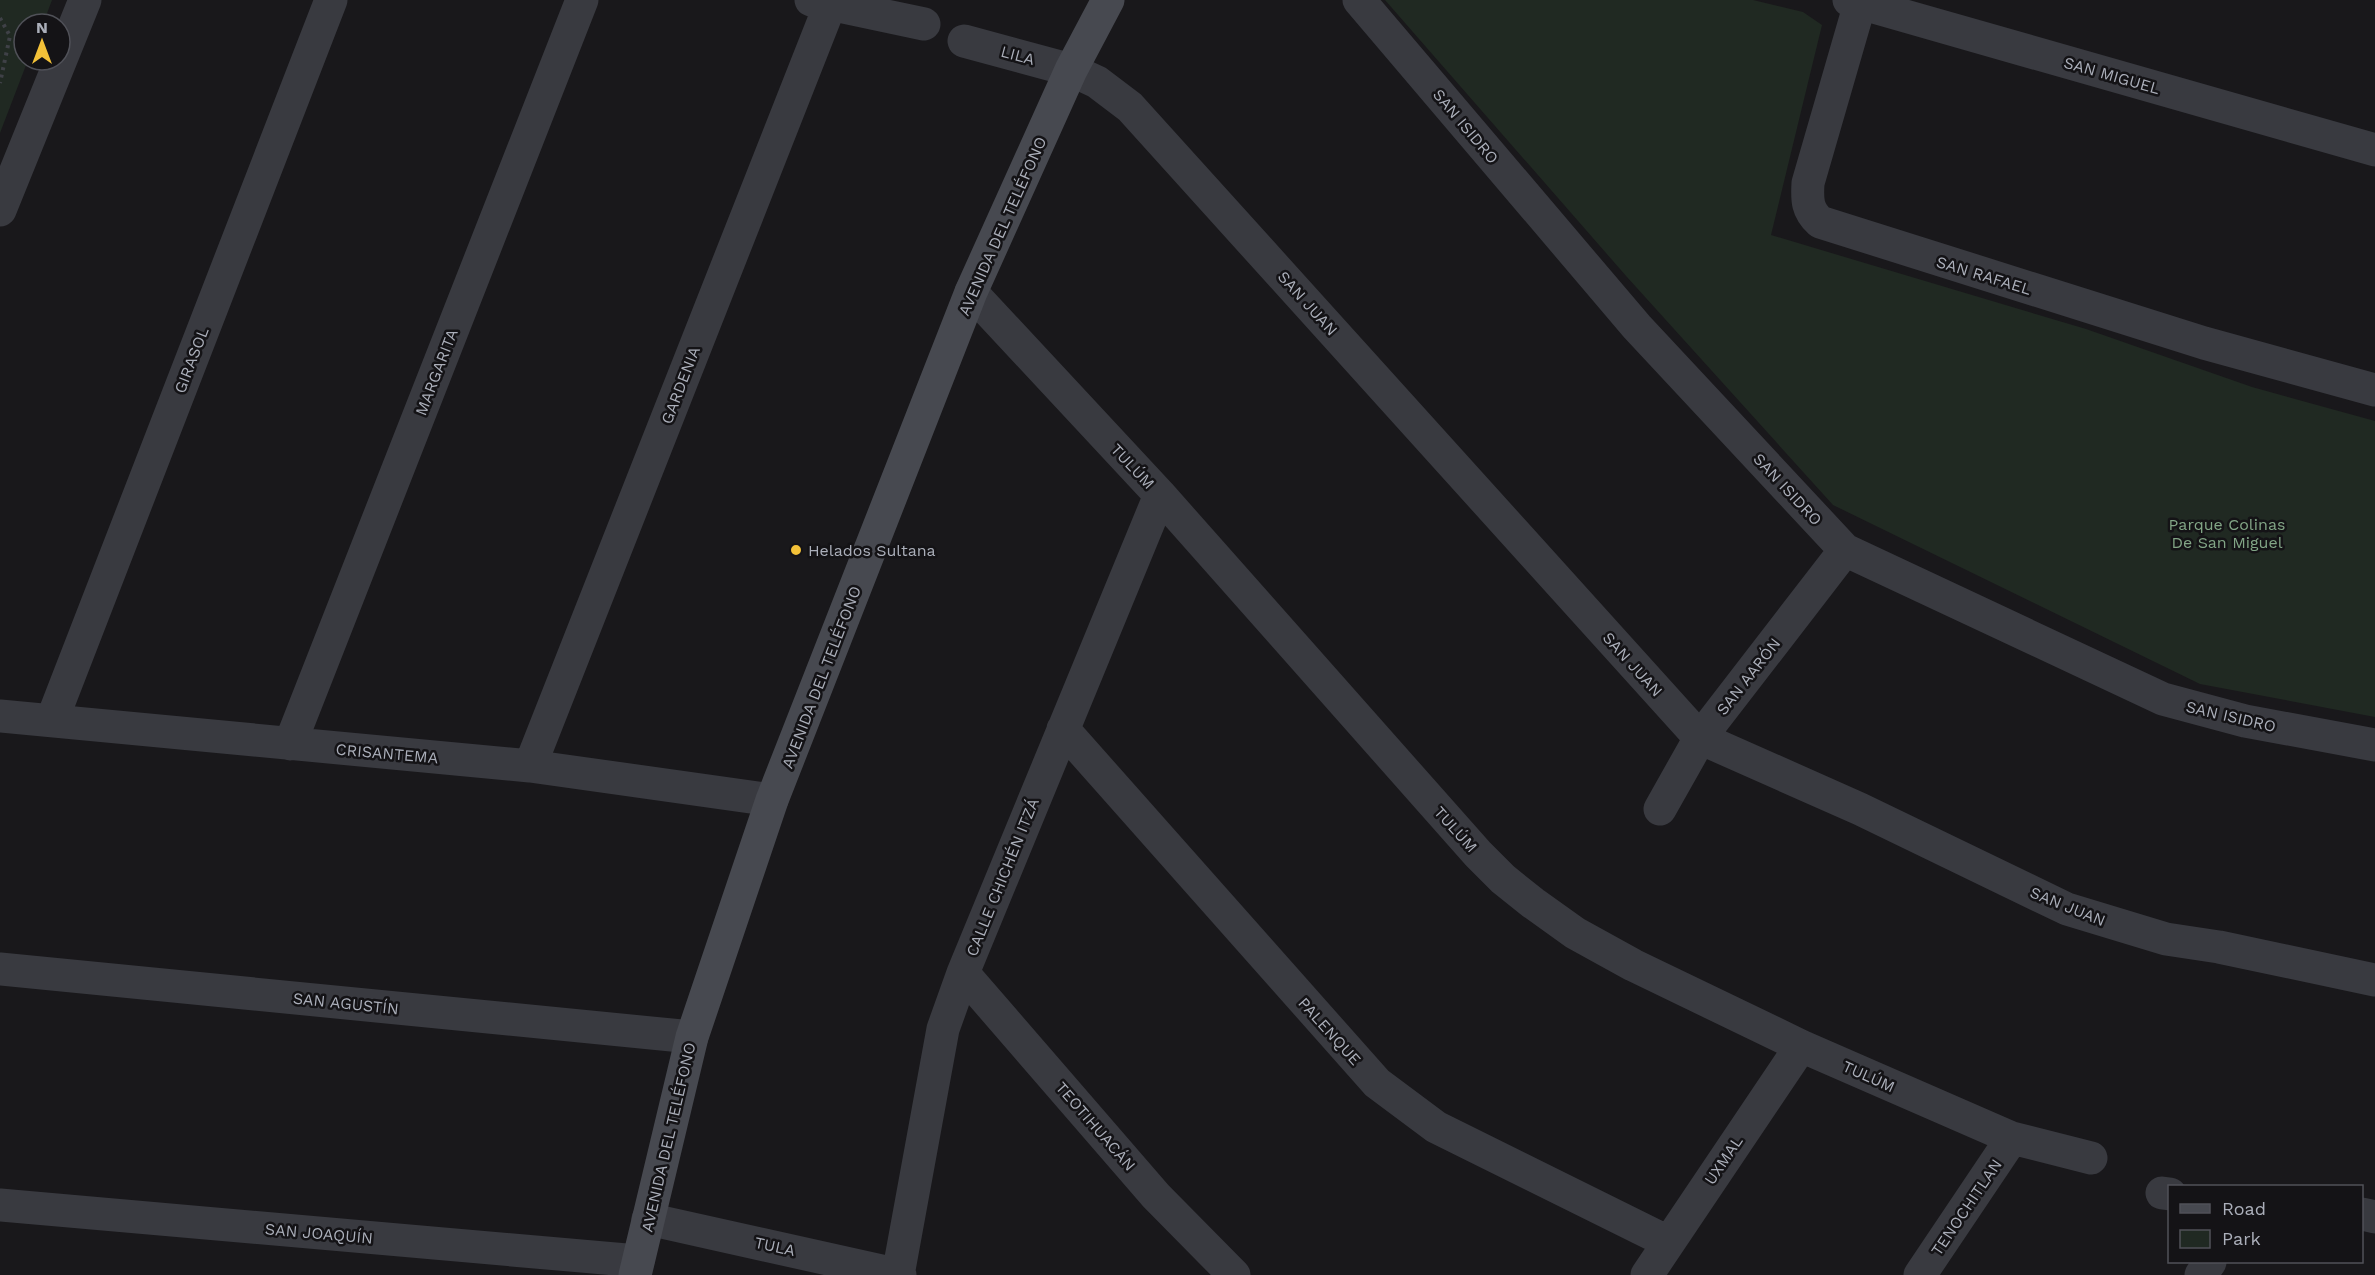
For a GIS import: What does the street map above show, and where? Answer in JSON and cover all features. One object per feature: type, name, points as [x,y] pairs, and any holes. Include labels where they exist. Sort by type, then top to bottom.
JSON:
[{"type":"street","points":[[0,210],[85,0]]},
{"type":"street","name":"GIRASOL","points":[[52,720],[331,0]]},
{"type":"street","name":"MARGARITA","points":[[290,744],[582,0]]},
{"type":"street","name":"AVENIDA DEL TELÉFONO","points":[[637,1268],[692,1036],[772,800],[971,292],[1071,70],[1108,0]]},
{"type":"street","name":"SAN ISIDRO","points":[[1359,0],[1637,327],[1845,550],[2163,699],[2244,722],[2375,745]]},
{"type":"street","name":"SAN MIGUEL","points":[[1857,1],[2375,150]]},
{"type":"street","name":"SAN RAFAEL","points":[[1857,1],[1808,183],[1807,198],[1810,213],[1820,222],[2204,343],[2375,390]]},
{"type":"street","points":[[820,2],[924,24]]},
{"type":"street","name":"GARDENIA","points":[[530,766],[820,2]]},
{"type":"street","name":"LILA","points":[[964,41],[1071,70]]},
{"type":"street","name":"SAN JUAN","points":[[1071,70],[1097,81],[1130,106],[1700,738],[1860,809],[2067,909],[2166,939],[2219,947],[2375,980]]},
{"type":"street","name":"TULÚM","points":[[971,292],[1160,495],[1478,854],[1503,879],[1585,938],[1633,965],[1801,1046],[2012,1138],[2091,1158]]},
{"type":"street","name":"CALLE CHICHÉN ITZÁ","points":[[899,1274],[943,1029],[963,973],[1160,495]]},
{"type":"street","name":"SAN AARÓN","points":[[1660,809],[1700,738],[1845,550]]},
{"type":"street","name":"CRISANTEMA","points":[[0,716],[530,766],[772,800]]},
{"type":"street","name":"PALENQUE","points":[[1063,729],[1377,1083],[1436,1127],[1668,1242]]},
{"type":"street","name":"SAN AGUSTÍN","points":[[0,969],[692,1036]]},
{"type":"street","name":"TEOTIHUACÁN","points":[[963,973],[1156,1196],[1234,1275]]},
{"type":"street","name":"UXMAL","points":[[1647,1275],[1801,1046]]},
{"type":"street","name":"TENOCHITLAN","points":[[1920,1275],[2012,1138]]},
{"type":"street","name":"SAN JOAQUÍN","points":[[0,1205],[637,1268]]},
{"type":"street","name":"TULA","points":[[648,1219],[899,1274]]},
{"type":"path","points":[[0,18],[10,36],[0,83]]},
{"type":"green space","points":[[0,0],[52,0],[48,12],[12,12],[12,72],[23,72],[0,133]]},
{"type":"green space","name":"Parque Colinas De San Miguel","points":[[1385,0],[1753,0],[1803,12],[1822,25],[1771,235],[2086,329],[2252,387],[2375,421],[2375,717],[2200,684],[1833,505],[1627,277]]},
{"type":"place","name":"Helados Sultana","points":[[796,550]]}]
